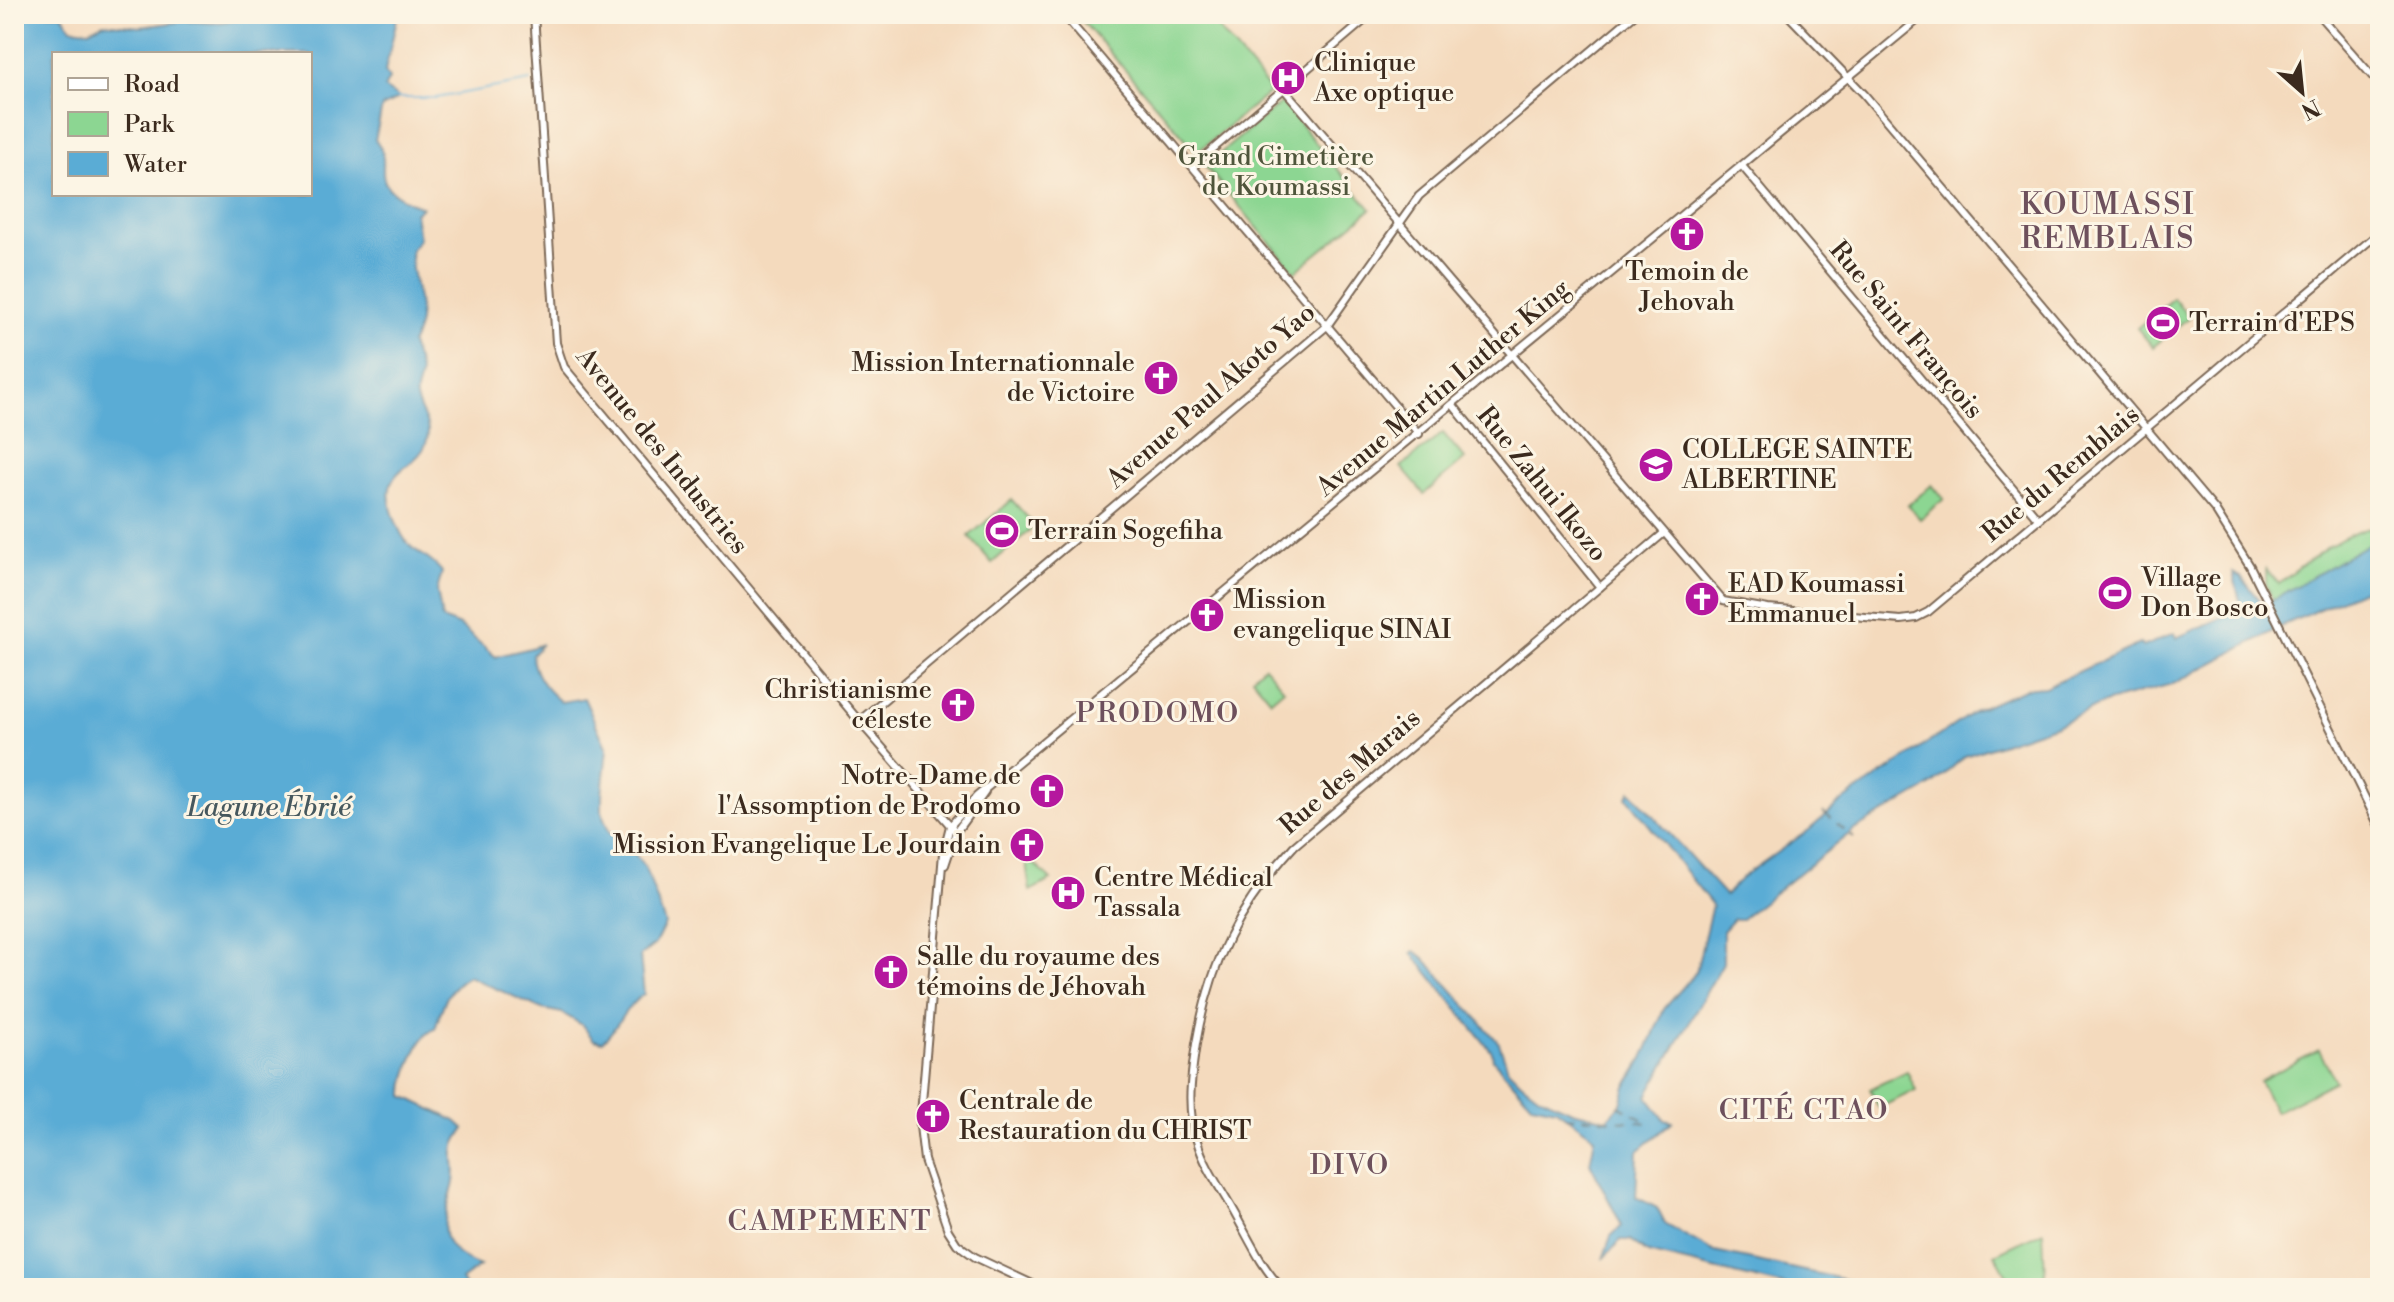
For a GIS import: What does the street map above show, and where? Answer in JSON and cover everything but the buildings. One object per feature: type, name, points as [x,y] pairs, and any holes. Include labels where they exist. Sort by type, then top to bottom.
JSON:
[{"type":"street","name":"Avenue des Industries","points":[[534,14],[554,324],[560,360],[579,387],[953,829]]},
{"type":"street","points":[[1063,14],[1419,434]]},
{"type":"street","points":[[1193,166],[1372,14]]},
{"type":"street","name":"Avenue Paul Akoto Yao","points":[[859,721],[1327,326],[1419,196],[1635,14]]},
{"type":"street","points":[[1787,14],[1849,79],[2215,510],[2250,566],[2380,828]]},
{"type":"street","name":"Avenue Martin Luther King","points":[[1041,1288],[975,1257],[957,1244],[948,1230],[924,1160],[920,1126],[943,873],[953,829],[985,792],[1925,14]]},
{"type":"street","points":[[2318,14],[2380,85]]},
{"type":"street","points":[[1284,89],[1664,533]]},
{"type":"street","name":"Rue Saint François","points":[[1742,166],[2039,520]]},
{"type":"street","name":"Rue du Remblais","points":[[1664,533],[1723,601],[1768,609],[1916,618],[2039,520],[2380,232]]},
{"type":"street","name":"Rue Zahui Ikozo","points":[[1453,405],[1600,587]]},
{"type":"street","name":"Rue des Marais","points":[[1282,1288],[1267,1270],[1204,1160],[1191,1114],[1190,1084],[1202,1011],[1227,937],[1261,883],[1294,846],[1664,533]]},
{"type":"green space","name":"Grand Cimetière de Koumassi","points":[[1076,14],[1206,14],[1271,91],[1197,152]]},
{"type":"green space","name":"Grand Cimetière de Koumassi","points":[[1282,102],[1371,209],[1295,272],[1205,166]]},
{"type":"green space","name":"Terrain d'EPS","points":[[2173,298],[2189,317],[2153,347],[2137,328]]},
{"type":"green space","points":[[1443,433],[1465,459],[1424,494],[1401,467]]},
{"type":"green space","points":[[1932,485],[1944,499],[1920,519],[1908,505]]},
{"type":"green space","name":"Terrain Sogefiha","points":[[1012,500],[1035,526],[992,563],[969,536]]},
{"type":"green space","points":[[2380,525],[2380,537],[2273,601],[2266,585],[2266,569],[2279,584],[2338,541]]},
{"type":"green space","points":[[1264,666],[1284,689],[1271,700],[1252,677]]},
{"type":"green space","points":[[1025,855],[1051,880],[1030,891]]},
{"type":"green space","points":[[2319,1050],[2335,1081],[2275,1112],[2259,1081]]},
{"type":"green space","points":[[1907,1071],[1916,1090],[1879,1108],[1870,1089]]},
{"type":"green space","points":[[2043,1231],[2045,1275],[2014,1288],[1995,1254]]},
{"type":"water","name":"Lagune Ébrié","points":[[14,14],[62,14],[71,28],[89,30],[104,23],[140,27],[186,21],[213,23],[286,14],[398,14],[385,71],[389,79],[384,88],[399,98],[382,107],[375,140],[381,149],[385,182],[403,199],[422,207],[415,213],[419,239],[411,250],[419,320],[411,344],[420,374],[416,398],[428,433],[425,447],[393,481],[389,493],[392,511],[406,541],[442,572],[437,591],[442,619],[460,626],[496,657],[542,644],[532,655],[535,669],[545,687],[561,702],[584,698],[607,749],[602,813],[610,834],[632,839],[631,849],[646,869],[665,924],[655,944],[640,956],[644,994],[630,1006],[602,1042],[594,1040],[582,1025],[562,1013],[542,1009],[468,976],[450,993],[435,1029],[417,1048],[406,1079],[404,1096],[456,1121],[465,1129],[455,1145],[455,1178],[446,1213],[445,1234],[455,1252],[480,1266],[461,1280],[466,1288],[14,1288]]},
{"type":"water","points":[[2380,537],[2380,582],[2286,624],[2175,683],[2104,703],[2056,725],[1965,756],[1934,784],[1854,830],[1741,919],[1734,919],[1723,931],[1723,963],[1647,1096],[1665,1120],[1673,1122],[1638,1151],[1636,1197],[1657,1208],[1665,1224],[1715,1252],[1885,1288],[1793,1288],[1648,1253],[1630,1240],[1621,1240],[1603,1259],[1611,1236],[1622,1226],[1590,1163],[1595,1137],[1556,1109],[1532,1104],[1493,1060],[1492,1052],[1412,953],[1415,951],[1424,958],[1499,1043],[1508,1069],[1521,1082],[1539,1096],[1572,1111],[1607,1119],[1621,1104],[1626,1087],[1643,1059],[1664,1009],[1696,972],[1712,905],[1627,797],[1631,791],[1725,895],[1745,875],[1809,830],[1840,803],[1975,711],[2024,689],[2045,687],[2140,644],[2143,647],[2174,633],[2176,638],[2242,609],[2233,573],[2241,577],[2264,605]]},
{"type":"waterway","points":[[397,98],[436,98],[530,81]]},
{"type":"ferry route","points":[[1823,812],[1854,838]]},
{"type":"ferry route","points":[[1618,1105],[1648,1123]]},
{"type":"ferry route","points":[[1565,1116],[1649,1123]]},
{"type":"place","name":"Clinique Axe optique","points":[[1288,78]]},
{"type":"place","name":"Temoin de Jehovah","points":[[1687,234]]},
{"type":"place","name":"Terrain d'EPS","points":[[2163,323]]},
{"type":"place","name":"Mission Internationnale de Victoire","points":[[1161,378]]},
{"type":"place","name":"COLLEGE SAINTE ALBERTINE","points":[[1656,465]]},
{"type":"place","name":"Terrain Sogefiha","points":[[1002,531]]},
{"type":"place","name":"Village Don Bosco","points":[[2115,593]]},
{"type":"place","name":"EAD Koumassi Emmanuel","points":[[1702,599]]},
{"type":"place","name":"Mission evangelique SINAI","points":[[1207,615]]},
{"type":"place","name":"Christianisme céleste","points":[[958,705]]},
{"type":"place","name":"Notre-Dame de l'Assomption de Prodomo","points":[[1047,791]]},
{"type":"place","name":"Mission Evangelique Le Jourdain","points":[[1027,845]]},
{"type":"place","name":"Centre Médical Tassala","points":[[1068,893]]},
{"type":"place","name":"Salle du royaume des témoins de Jéhovah","points":[[891,972]]},
{"type":"place","name":"Centrale de Restauration du CHRIST","points":[[933,1116]]},
{"type":"district","name":"KOUMASSI REMBLAIS","points":[[2108,222]]},
{"type":"district","name":"PRODOMO","points":[[1158,713]]},
{"type":"district","name":"CITÉ CTAO","points":[[1804,1110]]},
{"type":"district","name":"DIVO","points":[[1350,1165]]},
{"type":"district","name":"CAMPEMENT","points":[[830,1221]]}]
